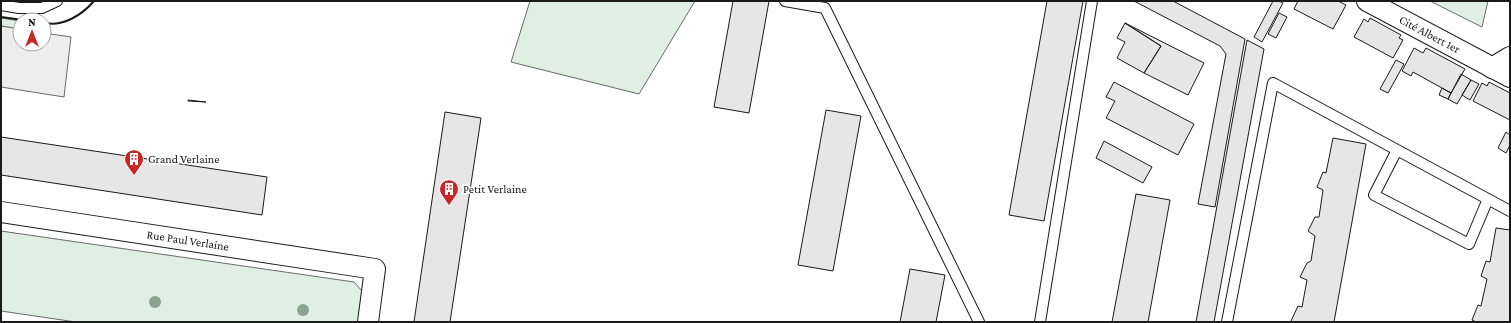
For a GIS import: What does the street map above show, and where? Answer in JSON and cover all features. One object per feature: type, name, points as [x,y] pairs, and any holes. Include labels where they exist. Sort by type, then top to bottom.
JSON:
[{"type":"street","name":"Cité Albert 1er","points":[[1367,1],[1510,77]]},
{"type":"street","points":[[1492,68],[1510,57]]},
{"type":"street","name":"Rue Paul Verlaine","points":[[1,212],[376,269],[368,322]]},
{"type":"lane","points":[[1,5],[19,8],[42,8],[57,1]]},
{"type":"lane","points":[[785,1],[825,8],[979,322]]},
{"type":"lane","points":[[1040,322],[1092,1]]},
{"type":"lane","points":[[1227,322],[1273,83],[1510,211]]},
{"type":"lane","points":[[1397,150],[1374,195],[1469,244],[1488,199]]},
{"type":"green space","points":[[530,1],[695,1],[639,94],[511,62]]},
{"type":"green space","points":[[1430,1],[1488,1],[1482,27]]},
{"type":"green space","points":[[1,18],[12,20],[12,28],[1,26]]},
{"type":"green space","points":[[1,231],[354,282],[363,292],[360,322],[76,322],[1,311]]},
{"type":"shaded area","points":[[1,26],[12,28],[12,52],[52,52],[52,34],[71,37],[64,97],[1,87]]},
{"type":"building","points":[[733,1],[769,1],[749,113],[714,107]]},
{"type":"building","points":[[1047,1],[1083,1],[1044,221],[1009,215]]},
{"type":"building","points":[[1134,1],[1173,1],[1245,39],[1215,207],[1198,204],[1226,54],[1220,46]]},
{"type":"building","points":[[1273,1],[1283,3],[1262,42],[1254,37]]},
{"type":"building","points":[[1298,1],[1338,1],[1346,5],[1333,29],[1294,9]]},
{"type":"building","points":[[1279,13],[1287,17],[1276,38],[1268,34]]},
{"type":"building","points":[[1370,18],[1401,35],[1399,38],[1403,40],[1393,58],[1354,37],[1364,19],[1368,22]]},
{"type":"building","points":[[1125,23],[1161,46],[1144,73],[1117,58],[1125,42],[1117,38]]},
{"type":"building","points":[[1125,23],[1204,63],[1188,95],[1144,73],[1161,46]]},
{"type":"building","points":[[1247,40],[1264,49],[1214,322],[1196,322]]},
{"type":"building","points":[[1414,48],[1423,53],[1426,48],[1465,69],[1451,93],[1413,72],[1411,76],[1402,71]]},
{"type":"building","points":[[1396,60],[1404,64],[1388,93],[1380,89]]},
{"type":"building","points":[[1461,74],[1471,80],[1457,104],[1448,99]]},
{"type":"building","points":[[1471,80],[1479,84],[1470,100],[1462,95]]},
{"type":"building","points":[[1114,82],[1194,124],[1178,155],[1106,118],[1115,101],[1106,97]]},
{"type":"building","points":[[1489,82],[1510,93],[1510,120],[1473,101],[1482,83],[1487,86]]},
{"type":"building","points":[[1442,88],[1451,93],[1448,99],[1439,95]]},
{"type":"building","points":[[826,110],[861,116],[833,271],[798,265]]},
{"type":"building","name":"Petit Verlaine","points":[[445,112],[481,118],[450,322],[414,322]]},
{"type":"building","points":[[1506,132],[1510,135],[1510,145],[1506,153],[1498,148]]},
{"type":"building","name":"Grand Verlaine","points":[[1,137],[267,177],[262,215],[1,175]]},
{"type":"building","points":[[1333,138],[1366,144],[1334,322],[1293,322],[1291,321],[1298,306],[1302,307],[1307,280],[1300,277],[1307,263],[1311,261],[1315,236],[1308,231],[1315,217],[1319,217],[1323,190],[1317,187],[1323,172],[1326,173]]},
{"type":"building","points":[[1104,141],[1152,167],[1143,183],[1096,158]]},
{"type":"building","points":[[1136,194],[1170,200],[1148,322],[1112,322]]},
{"type":"building","points":[[1496,228],[1510,230],[1510,322],[1476,322],[1472,320],[1478,305],[1481,306],[1487,279],[1481,276],[1486,261],[1490,262]]},
{"type":"building","points":[[910,269],[945,275],[936,322],[900,322]]},
{"type":"wall","points":[[52,24],[72,19],[84,11],[94,1]]},
{"type":"wall","points":[[1,17],[12,18]]},
{"type":"place","name":"Grand Verlaine","points":[[134,176]]},
{"type":"place","name":"Petit Verlaine","points":[[449,206]]}]
